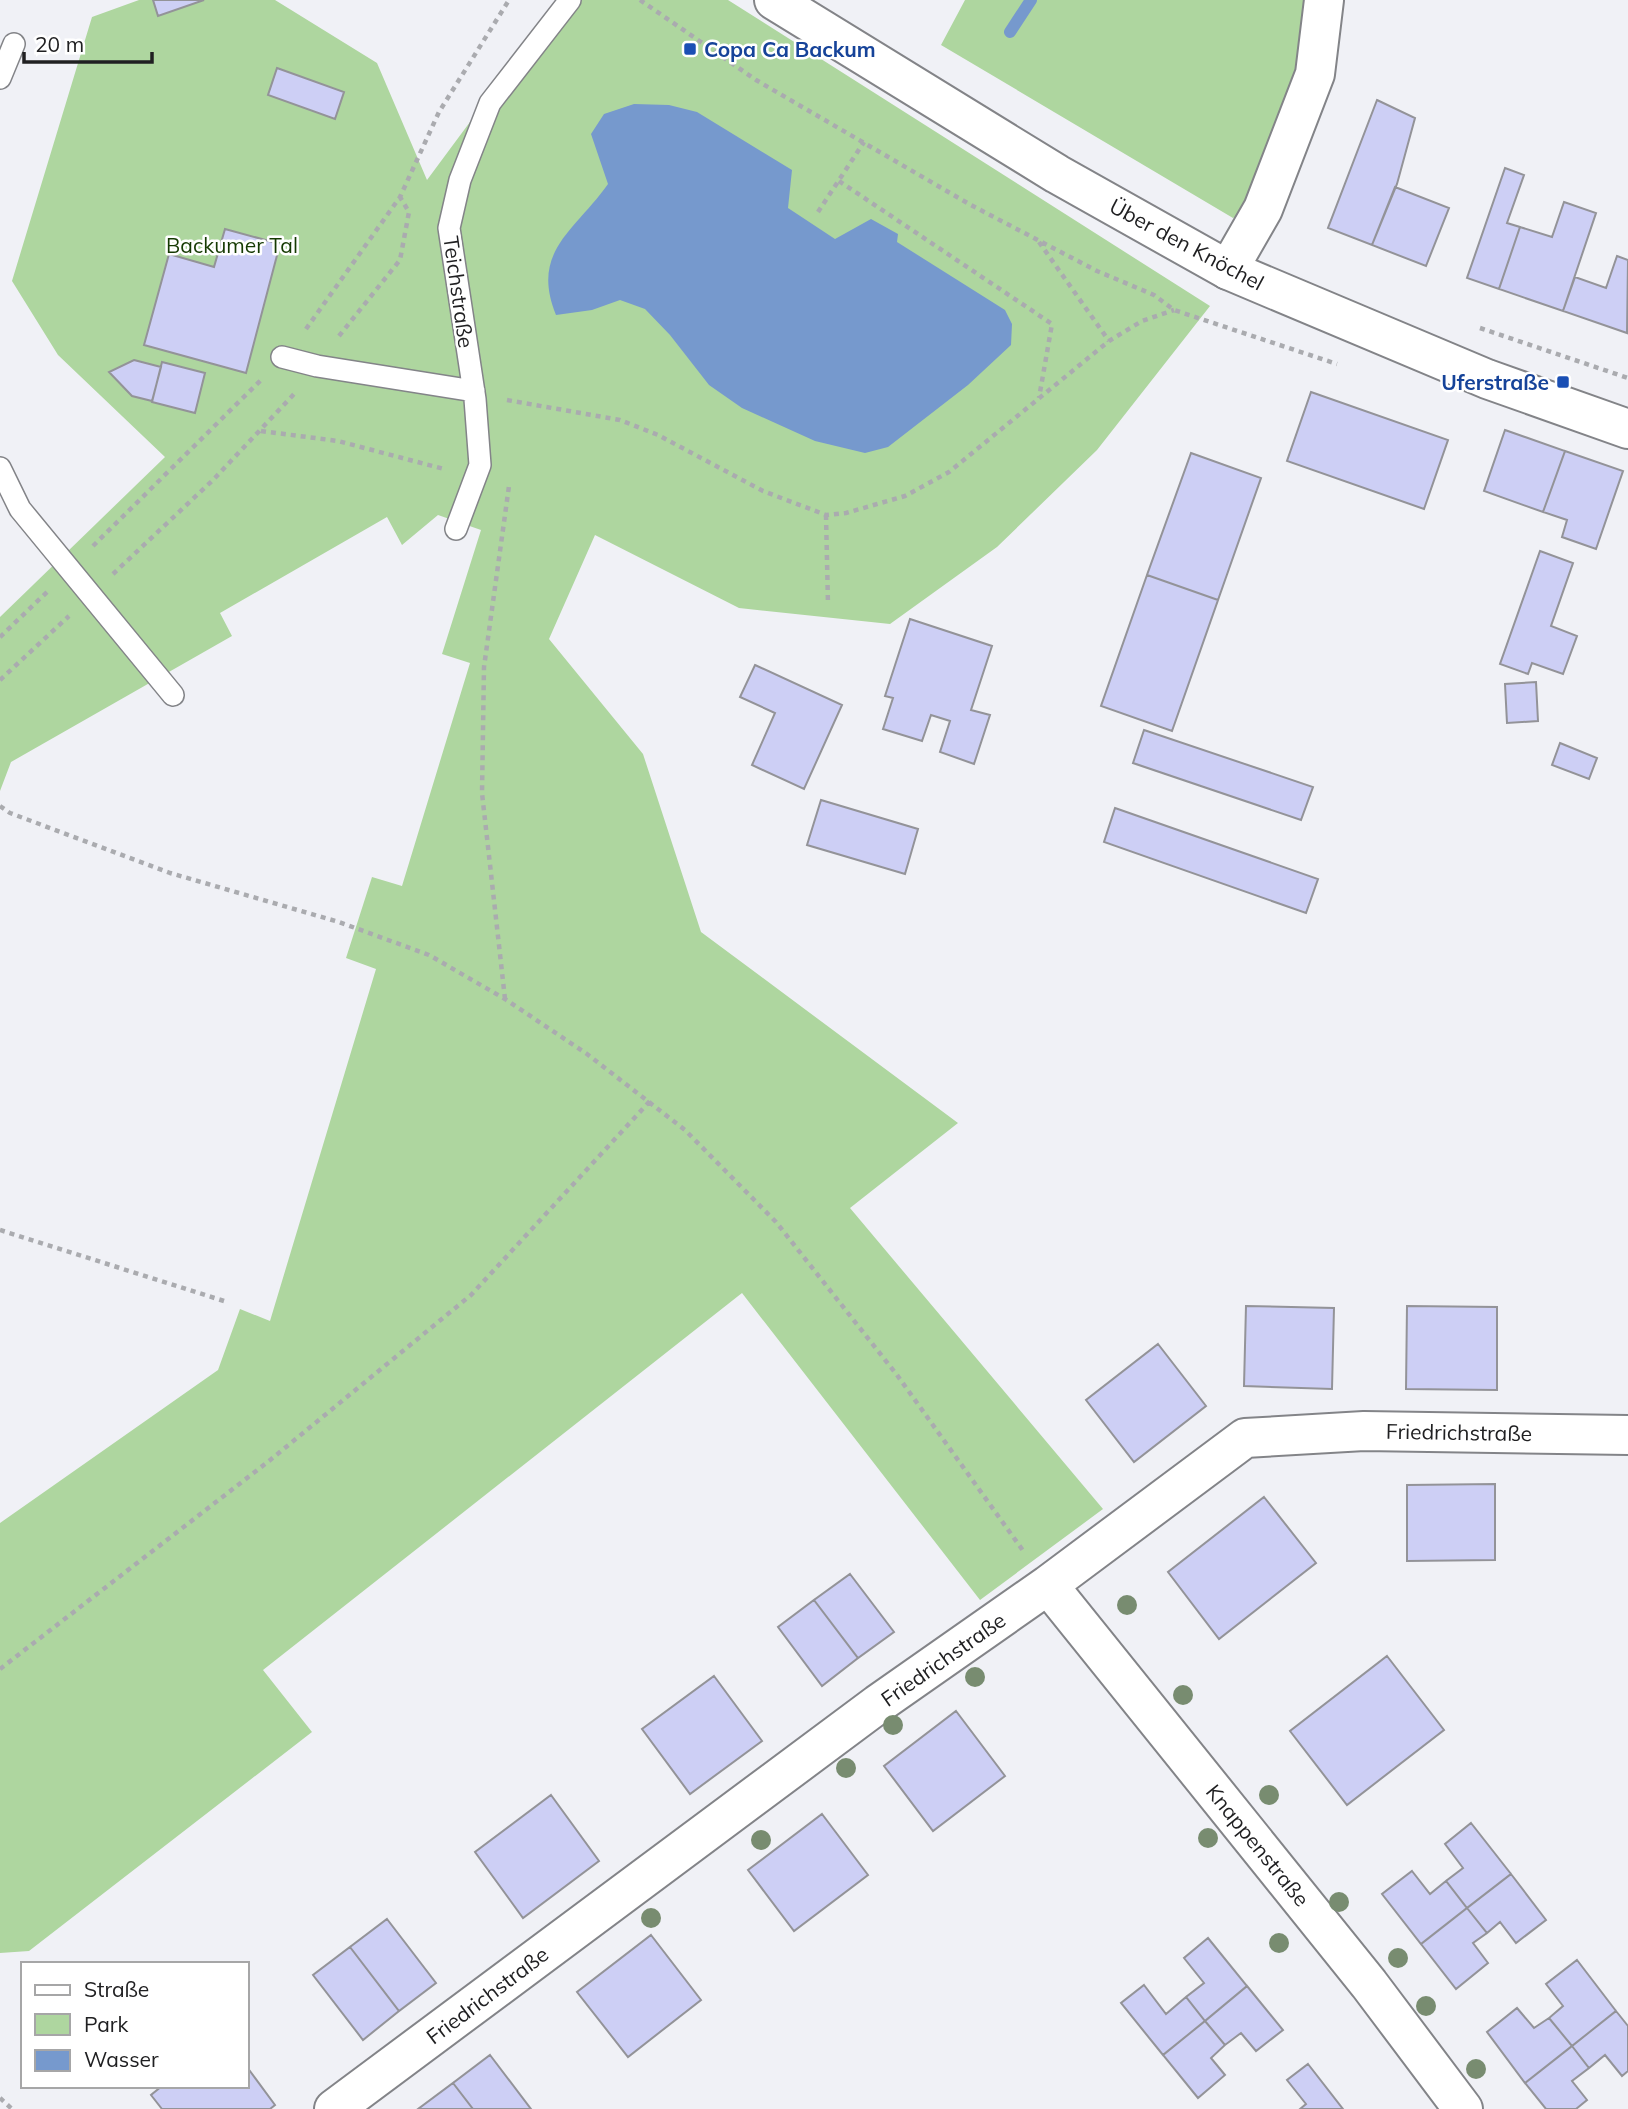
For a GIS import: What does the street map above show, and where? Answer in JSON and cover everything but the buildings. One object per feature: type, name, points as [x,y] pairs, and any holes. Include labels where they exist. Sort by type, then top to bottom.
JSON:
[{"type":"street","name":"Über den Knöchel","points":[[774,0],[1057,174],[1228,270],[1487,379],[1628,429]]},
{"type":"street","points":[[1228,270],[1263,209],[1315,74],[1324,0]]},
{"type":"street","name":"Friedrichstraße","points":[[334,2109],[867,1712],[1048,1585],[1245,1438],[1364,1431],[1628,1434]]},
{"type":"street","name":"Knappenstraße","points":[[1048,1585],[1369,1984],[1463,2109]]},
{"type":"lane","name":"Teichstraße","points":[[456,529],[480,465],[475,395],[449,228],[460,180],[490,103],[570,0]]},
{"type":"lane","points":[[0,78],[14,44]]},
{"type":"lane","points":[[282,357],[475,395]]},
{"type":"lane","points":[[0,468],[20,509],[173,695]]},
{"type":"path","points":[[475,395],[621,420],[658,435],[763,491],[826,515],[872,507],[905,496],[949,472],[1109,341],[1142,321],[1174,310],[1154,295],[1097,271],[969,204],[756,80],[640,0]]},
{"type":"path","points":[[818,212],[864,142]]},
{"type":"path","points":[[839,181],[1052,324],[1039,398]]},
{"type":"path","points":[[0,680],[214,480],[317,366],[400,260],[409,212],[400,197]]},
{"type":"path","points":[[1037,240],[1109,341]]},
{"type":"path","points":[[260,431],[338,441],[475,478]]},
{"type":"path","points":[[505,999],[482,793],[484,667],[510,478]]},
{"type":"path","points":[[826,515],[828,605]]},
{"type":"path","points":[[0,806],[10,813],[170,873],[386,937],[429,955],[505,999],[650,1101],[685,1130],[776,1222],[821,1275],[1048,1585]]},
{"type":"path","points":[[0,1669],[269,1461],[471,1295],[650,1101]]},
{"type":"path","points":[[0,1230],[224,1301]]},
{"type":"path","points":[[0,2098],[12,2109]]},
{"type":"green space","name":"Backumer Tal","points":[[139,0],[275,0],[377,63],[427,180],[536,33],[570,0],[728,0],[1210,306],[1097,450],[997,547],[890,624],[739,608],[595,535],[549,639],[643,754],[701,932],[958,1123],[850,1208],[1103,1509],[980,1600],[742,1293],[263,1670],[312,1732],[29,1951],[0,1953],[0,1523],[218,1370],[240,1309],[270,1321],[376,969],[346,958],[372,877],[402,886],[470,663],[442,654],[481,530],[438,515],[402,545],[387,517],[220,613],[232,636],[11,762],[0,791],[0,617],[165,457],[58,355],[12,281],[92,17]]},
{"type":"green space","points":[[965,0],[1308,0],[1292,100],[1245,211],[1233,218],[941,45]]},
{"type":"water","points":[[634,104],[669,105],[697,112],[792,170],[788,208],[835,239],[871,219],[898,234],[897,242],[1005,310],[1012,324],[1011,345],[968,385],[888,447],[865,453],[815,441],[742,408],[709,385],[670,335],[645,309],[620,300],[592,310],[556,315],[549,293],[552,258],[570,229],[608,184],[591,134],[604,114]]},
{"type":"waterway","points":[[1010,32],[1031,0]]},
{"type":"place","name":"Copa Ca Backum","points":[[690,49]]},
{"type":"place","name":"Uferstraße","points":[[1563,382]]}]
